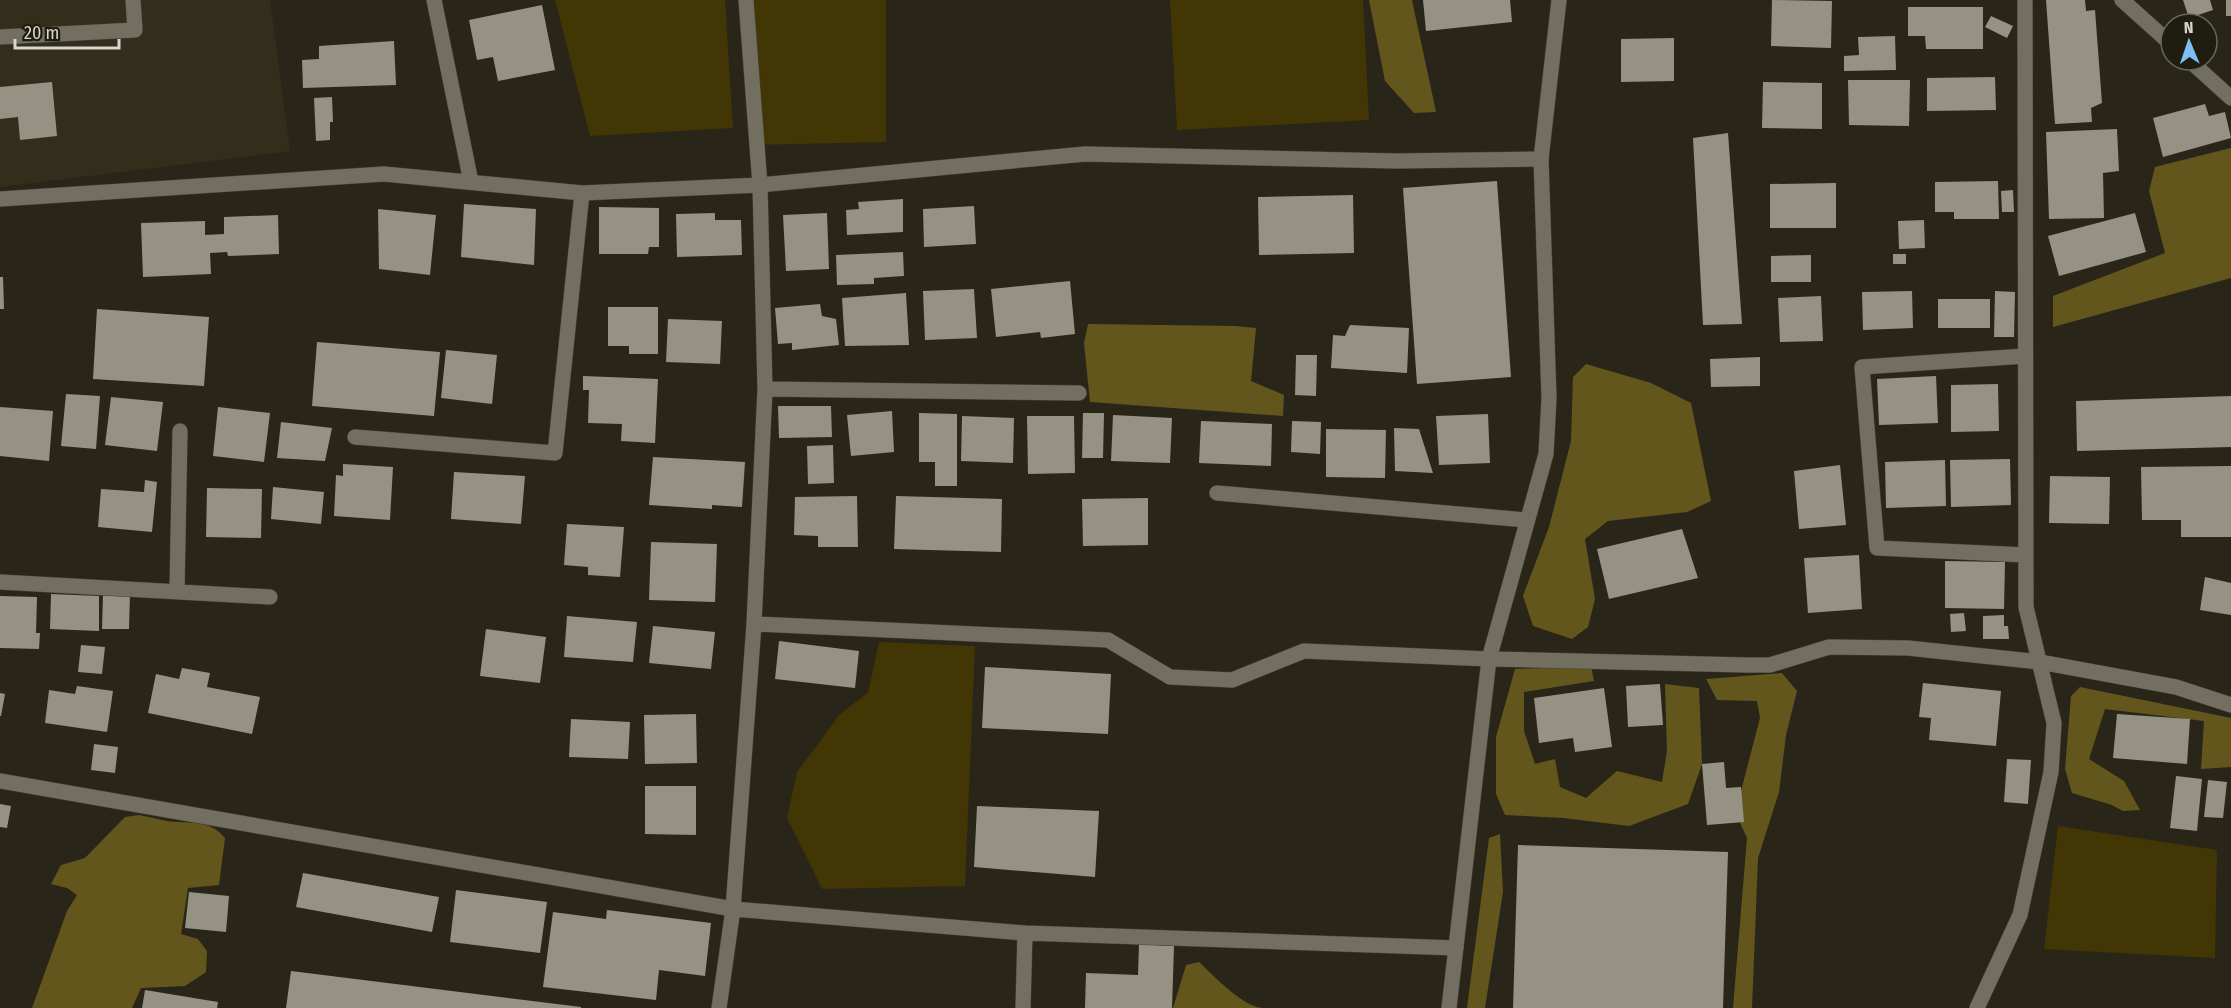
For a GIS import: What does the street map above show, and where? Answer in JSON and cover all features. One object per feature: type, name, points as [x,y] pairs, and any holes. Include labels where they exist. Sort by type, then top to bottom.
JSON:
[{"type":"street","points":[[0,37],[135,30],[133,0]]},
{"type":"street","points":[[434,0],[471,182]]},
{"type":"street","points":[[719,1008],[733,909],[754,624],[765,389],[760,185],[746,0]]},
{"type":"street","points":[[1449,1008],[1489,659],[1546,454],[1549,398],[1541,159],[1559,0]]},
{"type":"street","points":[[1977,1008],[2020,915],[2051,772],[2054,723],[2026,607],[2025,0]]},
{"type":"street","points":[[2122,0],[2159,33]]},
{"type":"street","points":[[2202,72],[2231,98]]},
{"type":"street","points":[[0,199],[384,174],[582,193],[760,185],[1085,154],[1396,161],[1541,159]]},
{"type":"street","points":[[355,437],[555,453],[582,193]]},
{"type":"street","points":[[2025,356],[1862,367],[1877,548],[2026,555]]},
{"type":"street","points":[[765,389],[1079,393]]},
{"type":"street","points":[[177,592],[180,431]]},
{"type":"street","points":[[1217,493],[1527,520]]},
{"type":"street","points":[[0,582],[270,597]]},
{"type":"street","points":[[754,624],[1108,640],[1170,677],[1232,680],[1304,651],[1489,659],[1746,665],[1770,664],[1829,647],[1908,648],[2040,662],[2176,687],[2231,705]]},
{"type":"street","points":[[0,781],[733,909],[1025,933],[1456,948]]},
{"type":"street","points":[[1023,1008],[1025,933]]},
{"type":"shaded area","points":[[0,0],[270,0],[290,151],[0,187]]},
{"type":"shaded area","points":[[555,0],[725,0],[733,128],[590,136]]},
{"type":"shaded area","points":[[746,0],[886,0],[886,142],[756,145]]},
{"type":"shaded area","points":[[1170,0],[1363,0],[1369,120],[1177,130]]},
{"type":"shaded area","points":[[1369,0],[1412,0],[1436,112],[1414,113],[1385,81]]},
{"type":"shaded area","points":[[2231,148],[2231,278],[2053,327],[2053,296],[2165,253],[2149,191],[2155,167]]},
{"type":"shaded area","points":[[1088,324],[1256,328],[1251,381],[1284,395],[1283,416],[1090,402],[1084,343]]},
{"type":"shaded area","points":[[1586,364],[1651,383],[1691,403],[1711,501],[1687,512],[1608,521],[1585,539],[1595,599],[1588,627],[1572,639],[1533,626],[1523,596],[1549,527],[1571,441],[1573,377]]},
{"type":"shaded area","points":[[879,642],[975,646],[965,886],[822,889],[787,818],[797,772],[840,714],[868,693]]},
{"type":"shaded area","points":[[1591,666],[1594,681],[1524,692],[1524,731],[1535,764],[1555,759],[1560,787],[1586,798],[1617,771],[1662,782],[1667,751],[1665,684],[1699,688],[1702,764],[1688,804],[1629,826],[1563,818],[1505,815],[1496,794],[1496,737],[1515,669]]},
{"type":"shaded area","points":[[1782,673],[1797,691],[1786,735],[1779,792],[1758,858],[1752,1008],[1733,1008],[1747,838],[1737,816],[1741,791],[1760,718],[1757,701],[1717,700],[1706,679]]},
{"type":"shaded area","points":[[2080,687],[2231,718],[2231,767],[2201,769],[2204,721],[2105,709],[2089,759],[2124,781],[2140,810],[2123,811],[2112,805],[2072,793],[2065,769],[2071,696]]},
{"type":"shaded area","points":[[139,815],[168,821],[204,824],[215,829],[225,838],[219,885],[188,888],[181,934],[198,939],[207,951],[206,972],[185,986],[141,988],[132,1008],[32,1008],[67,911],[77,895],[67,888],[51,884],[61,865],[85,858],[125,817]]},
{"type":"shaded area","points":[[2058,826],[2217,850],[2215,958],[2044,949]]},
{"type":"shaded area","points":[[1500,834],[1503,892],[1485,1008],[1467,1008],[1489,838]]},
{"type":"shaded area","points":[[1199,962],[1237,996],[1262,1008],[1173,1008],[1186,965]]},
{"type":"building","points":[[1423,0],[1510,0],[1512,22],[1426,31]]},
{"type":"building","points":[[1772,0],[1832,1],[1831,48],[1771,46]]},
{"type":"building","points":[[2046,0],[2085,0],[2086,11],[2095,10],[2102,103],[2091,108],[2092,122],[2055,124]]},
{"type":"building","points":[[2183,0],[2210,0],[2213,10],[2207,12],[2187,12]]},
{"type":"building","points":[[2226,0],[2231,0],[2231,16],[2226,16]]},
{"type":"building","points":[[542,5],[555,70],[498,81],[493,57],[477,60],[469,20]]},
{"type":"building","points":[[1908,7],[1983,7],[1983,49],[1926,49],[1925,36],[1908,36]]},
{"type":"building","points":[[1991,16],[2013,26],[2007,38],[1985,27]]},
{"type":"building","points":[[1895,36],[1896,70],[1844,71],[1844,56],[1859,55],[1858,37]]},
{"type":"building","points":[[1674,38],[1674,81],[1621,82],[1621,39]]},
{"type":"building","points":[[394,41],[396,85],[303,88],[302,60],[319,59],[319,46]]},
{"type":"building","points":[[1995,77],[1996,110],[1927,111],[1927,78]]},
{"type":"building","points":[[1848,80],[1910,80],[1909,126],[1849,125]]},
{"type":"building","points":[[52,82],[57,136],[20,140],[18,117],[0,119],[0,87]]},
{"type":"building","points":[[1763,82],[1822,83],[1822,129],[1762,128]]},
{"type":"building","points":[[332,97],[333,122],[330,122],[330,140],[316,141],[314,98]]},
{"type":"building","points":[[2205,104],[2209,116],[2225,112],[2231,138],[2163,157],[2153,118]]},
{"type":"building","points":[[2117,129],[2119,171],[2103,173],[2104,218],[2049,219],[2046,132]]},
{"type":"building","points":[[1728,133],[1742,324],[1703,325],[1693,138]]},
{"type":"building","points":[[1497,181],[1511,377],[1417,384],[1403,188]]},
{"type":"building","points":[[1998,181],[1999,219],[1954,219],[1954,212],[1935,212],[1935,182]]},
{"type":"building","points":[[1836,183],[1836,228],[1770,228],[1770,184]]},
{"type":"building","points":[[2013,190],[2014,212],[2002,212],[2001,191]]},
{"type":"building","points":[[1353,195],[1354,253],[1259,255],[1258,197]]},
{"type":"building","points":[[903,199],[903,232],[847,235],[846,210],[859,209],[858,202]]},
{"type":"building","points":[[464,204],[536,209],[534,265],[461,257]]},
{"type":"building","points":[[974,206],[976,244],[924,247],[923,209]]},
{"type":"building","points":[[599,207],[659,208],[659,247],[649,247],[648,254],[599,254]]},
{"type":"building","points":[[378,209],[436,215],[430,275],[379,269]]},
{"type":"building","points":[[715,213],[715,220],[741,220],[742,255],[677,257],[676,214]]},
{"type":"building","points":[[827,213],[829,269],[786,271],[783,215]]},
{"type":"building","points":[[2135,213],[2146,252],[2059,276],[2048,236]]},
{"type":"building","points":[[278,215],[279,254],[228,256],[227,252],[210,253],[211,274],[143,277],[141,223],[205,221],[205,235],[224,234],[224,217]]},
{"type":"building","points":[[1924,220],[1925,248],[1899,249],[1898,221]]},
{"type":"building","points":[[903,252],[904,276],[874,278],[874,284],[837,285],[836,255]]},
{"type":"building","points":[[1893,254],[1906,254],[1906,264],[1893,264]]},
{"type":"building","points":[[1811,255],[1811,282],[1771,282],[1771,256]]},
{"type":"building","points":[[0,277],[3,277],[4,309],[0,309]]},
{"type":"building","points":[[1070,281],[1075,334],[1041,338],[1040,332],[996,337],[991,289]]},
{"type":"building","points":[[974,289],[977,338],[925,340],[923,291]]},
{"type":"building","points":[[1912,291],[1913,328],[1863,330],[1862,292]]},
{"type":"building","points":[[1995,291],[2015,292],[2014,337],[1994,337]]},
{"type":"building","points":[[906,293],[909,345],[845,346],[842,298]]},
{"type":"building","points":[[1821,296],[1823,341],[1780,342],[1778,298]]},
{"type":"building","points":[[1938,299],[1990,299],[1990,328],[1938,328]]},
{"type":"building","points":[[820,304],[822,316],[836,319],[839,345],[792,350],[792,343],[778,344],[775,308]]},
{"type":"building","points":[[608,307],[658,307],[658,354],[629,354],[629,346],[608,346]]},
{"type":"building","points":[[97,309],[209,317],[204,386],[93,379]]},
{"type":"building","points":[[668,319],[722,321],[720,364],[666,362]]},
{"type":"building","points":[[1350,325],[1409,328],[1407,373],[1331,368],[1333,335],[1345,336]]},
{"type":"building","points":[[317,342],[440,352],[434,416],[312,406]]},
{"type":"building","points":[[446,350],[497,355],[492,404],[441,398]]},
{"type":"building","points":[[1296,355],[1317,355],[1316,396],[1295,395]]},
{"type":"building","points":[[1760,357],[1760,386],[1711,387],[1710,359]]},
{"type":"building","points":[[583,376],[658,379],[655,443],[621,441],[622,424],[588,423],[589,390],[583,390]]},
{"type":"building","points":[[1936,376],[1938,423],[1879,425],[1877,379]]},
{"type":"building","points":[[1998,384],[1999,431],[1951,432],[1951,385]]},
{"type":"building","points":[[66,394],[100,396],[96,449],[61,446]]},
{"type":"building","points":[[2231,396],[2231,447],[2077,451],[2076,401]]},
{"type":"building","points":[[111,397],[163,402],[157,451],[105,445]]},
{"type":"building","points":[[778,406],[831,406],[832,437],[779,438]]},
{"type":"building","points":[[0,407],[53,411],[49,461],[0,456]]},
{"type":"building","points":[[218,407],[270,413],[264,462],[213,456]]},
{"type":"building","points":[[892,411],[894,452],[851,456],[847,415]]},
{"type":"building","points":[[919,413],[957,414],[957,486],[935,486],[935,462],[919,462]]},
{"type":"building","points":[[1083,413],[1104,413],[1103,458],[1082,458]]},
{"type":"building","points":[[1488,414],[1490,463],[1439,465],[1436,416]]},
{"type":"building","points":[[1113,415],[1172,418],[1170,463],[1111,461]]},
{"type":"building","points":[[962,416],[1014,418],[1013,463],[961,461]]},
{"type":"building","points":[[1027,416],[1074,416],[1075,473],[1028,474]]},
{"type":"building","points":[[1201,421],[1272,424],[1271,466],[1199,463]]},
{"type":"building","points":[[1292,421],[1321,422],[1320,454],[1291,452]]},
{"type":"building","points":[[281,422],[332,428],[325,461],[277,458]]},
{"type":"building","points":[[1394,428],[1419,429],[1433,473],[1395,471]]},
{"type":"building","points":[[1326,429],[1386,430],[1385,478],[1326,477]]},
{"type":"building","points":[[833,445],[834,483],[808,484],[807,446]]},
{"type":"building","points":[[653,457],[745,462],[742,507],[712,505],[712,509],[649,505]]},
{"type":"building","points":[[2010,459],[2011,505],[1951,507],[1950,460]]},
{"type":"building","points":[[1945,460],[1946,506],[1886,508],[1885,462]]},
{"type":"building","points":[[343,464],[393,467],[390,520],[334,516],[336,475],[343,476]]},
{"type":"building","points":[[1840,465],[1846,525],[1799,529],[1794,471]]},
{"type":"building","points":[[2231,466],[2231,537],[2181,537],[2181,520],[2142,520],[2141,467]]},
{"type":"building","points":[[454,472],[525,476],[521,524],[451,519]]},
{"type":"building","points":[[2050,476],[2110,477],[2109,524],[2049,523]]},
{"type":"building","points":[[145,480],[157,482],[152,532],[98,527],[101,489],[144,492]]},
{"type":"building","points":[[273,487],[324,492],[321,524],[271,519]]},
{"type":"building","points":[[207,488],[262,489],[261,538],[206,537]]},
{"type":"building","points":[[857,496],[858,547],[818,547],[818,536],[794,535],[795,497]]},
{"type":"building","points":[[896,496],[1002,499],[1001,552],[894,549]]},
{"type":"building","points":[[1148,498],[1148,545],[1083,546],[1082,499]]},
{"type":"building","points":[[567,524],[624,527],[620,577],[588,575],[588,567],[564,565]]},
{"type":"building","points":[[1682,529],[1698,578],[1609,599],[1597,549]]},
{"type":"building","points":[[651,542],[717,544],[715,602],[649,600]]},
{"type":"building","points":[[1859,555],[1862,609],[1808,613],[1804,558]]},
{"type":"building","points":[[1945,561],[2005,562],[2004,609],[1945,608]]},
{"type":"building","points":[[2205,577],[2231,583],[2231,615],[2200,610]]},
{"type":"building","points":[[51,594],[99,596],[99,631],[50,629]]},
{"type":"building","points":[[103,594],[130,594],[129,629],[102,629]]},
{"type":"building","points":[[0,596],[37,597],[36,633],[40,633],[39,649],[0,648]]},
{"type":"building","points":[[1964,613],[1966,631],[1951,632],[1950,614]]},
{"type":"building","points":[[2004,615],[2004,626],[2008,626],[2009,639],[1983,639],[1983,616]]},
{"type":"building","points":[[567,616],[637,622],[633,662],[564,657]]},
{"type":"building","points":[[653,626],[715,632],[711,669],[649,663]]},
{"type":"building","points":[[486,629],[546,637],[540,683],[480,676]]},
{"type":"building","points":[[779,641],[859,651],[855,688],[775,679]]},
{"type":"building","points":[[81,645],[105,647],[102,674],[78,672]]},
{"type":"building","points":[[985,667],[1111,674],[1108,734],[982,728]]},
{"type":"building","points":[[182,668],[210,673],[207,687],[260,697],[252,734],[148,713],[156,674],[179,679]]},
{"type":"building","points":[[1923,683],[2001,691],[1996,746],[1929,740],[1931,718],[1919,717]]},
{"type":"building","points":[[1660,684],[1663,725],[1628,727],[1626,686]]},
{"type":"building","points":[[77,686],[113,691],[107,732],[45,723],[49,690],[75,694]]},
{"type":"building","points":[[1604,688],[1612,747],[1575,752],[1573,738],[1539,743],[1534,698]]},
{"type":"building","points":[[0,693],[5,694],[1,716],[0,716]]},
{"type":"building","points":[[696,714],[697,763],[645,764],[644,715]]},
{"type":"building","points":[[2117,714],[2190,719],[2187,764],[2113,758]]},
{"type":"building","points":[[571,719],[630,722],[628,759],[569,757]]},
{"type":"building","points":[[94,744],[118,747],[115,773],[91,770]]},
{"type":"building","points":[[2007,759],[2031,760],[2028,804],[2004,802]]},
{"type":"building","points":[[1724,762],[1726,788],[1741,787],[1744,822],[1707,825],[1702,764]]},
{"type":"building","points":[[2176,776],[2202,779],[2197,831],[2170,828]]},
{"type":"building","points":[[2208,780],[2227,782],[2223,818],[2204,817]]},
{"type":"building","points":[[645,786],[696,786],[696,835],[645,834]]},
{"type":"building","points":[[0,804],[11,806],[7,828],[0,827]]},
{"type":"building","points":[[977,806],[1099,811],[1095,877],[974,867]]},
{"type":"building","points":[[1518,845],[1728,852],[1723,1008],[1513,1008]]},
{"type":"building","points":[[303,873],[439,897],[432,932],[296,907]]},
{"type":"building","points":[[456,890],[547,902],[540,953],[450,942]]},
{"type":"building","points":[[189,892],[229,896],[226,932],[185,928]]},
{"type":"building","points":[[607,910],[711,923],[705,976],[659,970],[656,1000],[543,987],[553,912],[606,919]]},
{"type":"building","points":[[1139,944],[1174,946],[1172,1008],[1085,1008],[1086,973],[1138,975]]},
{"type":"building","points":[[291,971],[581,1007],[581,1008],[286,1008]]},
{"type":"building","points":[[145,990],[218,1002],[217,1008],[142,1008]]}]
